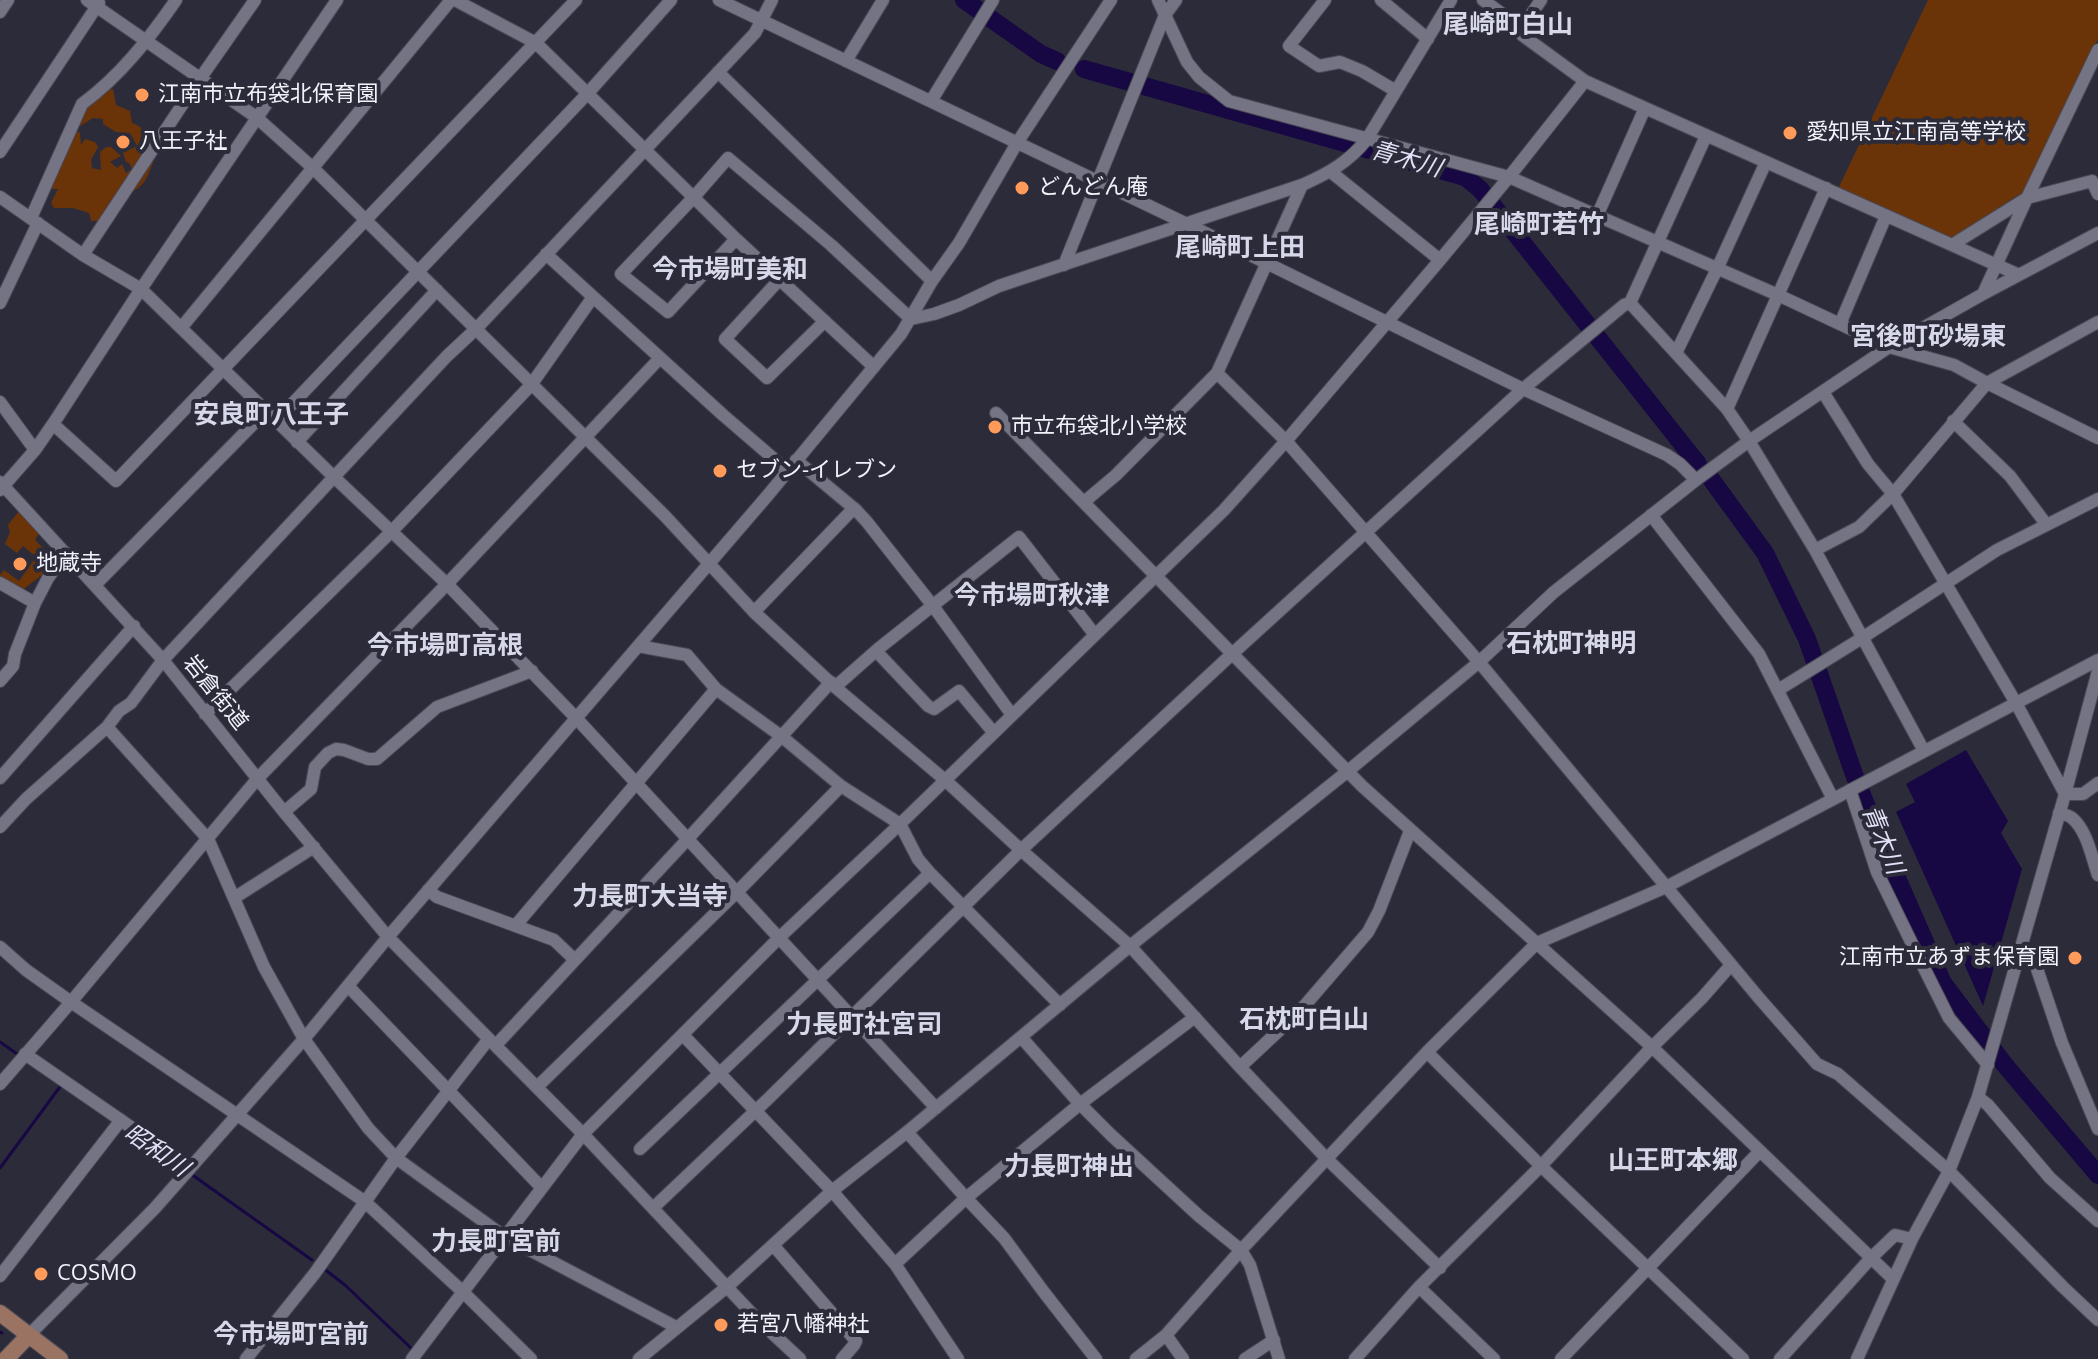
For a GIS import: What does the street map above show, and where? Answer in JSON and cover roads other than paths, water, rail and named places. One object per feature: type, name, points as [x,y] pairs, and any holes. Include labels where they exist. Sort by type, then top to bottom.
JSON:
[{"type":"main road","points":[[0,1313],[33,1331],[60,1359]]},
{"type":"main road","points":[[6,1359],[33,1331]]},
{"type":"street","points":[[0,12],[8,0]]},
{"type":"street","points":[[0,303],[82,104],[99,92],[147,42],[176,0]]},
{"type":"street","points":[[83,255],[255,0]]},
{"type":"street","points":[[1,486],[35,450],[53,424],[337,0]]},
{"type":"street","points":[[181,328],[453,0],[536,43],[693,198],[874,367]]},
{"type":"street","points":[[53,424],[116,481],[576,0]]},
{"type":"street","points":[[276,421],[588,93],[671,0]]},
{"type":"street","points":[[719,0],[1523,389],[1667,455],[1696,480]]},
{"type":"street","points":[[0,827],[26,799],[131,703],[163,660],[755,33],[772,0]]},
{"type":"street","points":[[846,61],[883,0]]},
{"type":"street","points":[[33,1331],[155,1208],[304,1039],[874,367],[911,319],[1017,143],[1111,0]]},
{"type":"street","points":[[1158,0],[1187,62],[1199,77],[1229,101],[1363,144],[1509,177],[1889,347],[1954,365],[2098,438]]},
{"type":"street","points":[[1064,265],[1165,15],[1176,0]]},
{"type":"street","points":[[1325,0],[1289,46],[1319,66],[1340,62],[1396,91]]},
{"type":"street","points":[[1381,0],[1428,39]]},
{"type":"street","points":[[911,319],[934,314],[999,286],[1302,185],[1331,172],[1363,144],[1451,0]]},
{"type":"street","points":[[1483,0],[1522,28]]},
{"type":"street","points":[[1541,0],[1522,28],[1522,35],[1585,81],[2019,275]]},
{"type":"street","points":[[0,152],[94,2],[256,117],[313,168],[665,516],[754,612],[1130,946],[1327,1159],[1440,1268]]},
{"type":"street","points":[[931,101],[988,9]]},
{"type":"street","points":[[1983,294],[2098,50]]},
{"type":"street","points":[[718,72],[932,281]]},
{"type":"street","points":[[412,1359],[583,1134],[780,938],[1224,510],[1440,260],[1585,81]]},
{"type":"street","points":[[1597,216],[1645,108]]},
{"type":"street","points":[[653,1208],[1021,850],[1232,654],[1523,389],[1630,303],[1706,136]]},
{"type":"street","points":[[736,239],[668,312],[621,274],[728,158],[831,245],[911,319]]},
{"type":"street","points":[[1676,353],[1766,162]]},
{"type":"street","points":[[2098,168],[2092,181],[2098,194]]},
{"type":"street","points":[[1331,172],[1440,260]]},
{"type":"street","points":[[1952,245],[2027,198],[2092,181]]},
{"type":"street","points":[[1084,502],[1116,475],[1217,373],[1302,185]]},
{"type":"street","points":[[1727,409],[1826,188]]},
{"type":"street","points":[[0,197],[83,255],[141,289],[447,584],[738,891],[936,1108]]},
{"type":"street","points":[[1840,324],[1886,216]]},
{"type":"street","points":[[639,1359],[728,1286],[832,1191],[1348,771],[1479,662],[1554,592],[1696,480],[1889,347],[2098,233]]},
{"type":"street","points":[[546,254],[723,415],[854,508],[933,606],[1012,715]]},
{"type":"street","points":[[780,279],[725,339],[767,378],[825,321]]},
{"type":"street","points":[[297,442],[437,290]]},
{"type":"street","points":[[205,714],[392,531],[531,385],[593,297]]},
{"type":"street","points":[[1630,303],[1727,409],[1749,441],[1815,550],[1924,751]]},
{"type":"street","points":[[1815,550],[1859,527],[1893,494],[1987,383],[2098,322]]},
{"type":"street","points":[[0,1084],[258,778],[660,358]]},
{"type":"street","points":[[1217,373],[1286,441],[1479,662],[1817,1064],[1838,1074],[1949,1171],[2098,1320]]},
{"type":"street","points":[[1823,392],[1868,464],[1893,494],[2016,703],[2065,794]]},
{"type":"street","points":[[0,402],[35,450]]},
{"type":"street","points":[[95,585],[266,411]]},
{"type":"street","points":[[996,413],[1410,831],[1652,1047],[1893,1279]]},
{"type":"street","points":[[1953,421],[2010,476],[2046,524]]},
{"type":"street","name":"岩倉街道","points":[[1,486],[134,626],[388,937],[583,1134],[757,1319],[800,1359]]},
{"type":"street","points":[[1778,690],[1997,550],[2098,499]]},
{"type":"street","points":[[754,612],[854,508]]},
{"type":"street","points":[[1651,515],[1759,654],[1833,799]]},
{"type":"street","points":[[246,1359],[315,1273],[364,1201],[448,1092],[492,1042],[575,960],[781,736],[833,685],[1019,537],[1095,635]]},
{"type":"street","points":[[0,681],[13,666],[35,603],[66,553]]},
{"type":"street","points":[[0,583],[35,603]]},
{"type":"street","points":[[0,778],[134,626]]},
{"type":"street","points":[[638,646],[687,655],[716,689],[781,736],[841,786],[900,824],[918,859],[930,873],[1060,1005]]},
{"type":"street","points":[[876,651],[928,706],[934,709],[959,691],[994,733]]},
{"type":"street","points":[[1136,1359],[1166,1335],[1241,1250],[1427,1052],[1537,943],[1666,887],[2098,660]]},
{"type":"street","points":[[284,812],[311,789],[315,767],[328,753],[336,749],[377,759],[437,707],[532,671]]},
{"type":"street","points":[[1857,1359],[1912,1239],[1949,1171],[1978,1097],[2098,671]]},
{"type":"street","points":[[516,925],[716,689]]},
{"type":"street","points":[[107,727],[208,839],[264,967],[304,1039],[368,1128],[396,1158],[505,1237],[676,1327]]},
{"type":"street","points":[[2065,794],[2083,794],[2098,783]]},
{"type":"street","points":[[537,1087],[841,786]]},
{"type":"street","points":[[1857,787],[1877,872],[1949,1018],[1989,1062]]},
{"type":"street","points":[[2059,813],[2071,817],[2078,824],[2098,875]]},
{"type":"street","points":[[1240,1067],[1300,1011],[1368,932],[1410,831]]},
{"type":"street","points":[[234,898],[314,847]]},
{"type":"street","points":[[640,1149],[930,873]]},
{"type":"street","points":[[428,890],[437,897],[554,940],[575,960]]},
{"type":"street","points":[[0,947],[71,1002],[364,1201],[531,1359]]},
{"type":"street","points":[[2021,948],[2032,954],[2062,1043],[2098,1129]]},
{"type":"street","points":[[1355,1359],[1419,1287],[1541,1166],[1731,965]]},
{"type":"street","points":[[348,986],[542,1188]]},
{"type":"street","points":[[895,1264],[966,1198],[1080,1104],[1195,1017]]},
{"type":"street","points":[[683,1035],[832,1191],[895,1264],[958,1359]]},
{"type":"street","points":[[1021,1037],[1080,1104],[1199,1216],[1241,1250],[1250,1265],[1279,1359]]},
{"type":"street","points":[[1427,1052],[1743,1359]]},
{"type":"street","points":[[22,1058],[188,1171]]},
{"type":"street","points":[[1978,1097],[2050,1178],[2098,1221]]},
{"type":"street","points":[[0,1276],[119,1123]]},
{"type":"street","points":[[907,1132],[1004,1238],[1096,1359]]},
{"type":"street","points":[[1561,1359],[1760,1151]]},
{"type":"street","points":[[1780,1359],[1895,1235],[1912,1239]]},
{"type":"street","points":[[773,1245],[856,1341],[842,1359]]},
{"type":"street","points":[[1419,1287],[1494,1359]]},
{"type":"street","points":[[1166,1335],[1183,1359]]},
{"type":"street","points":[[1245,1359],[1274,1340]]},
{"type":"waterway","name":"青木川","points":[[964,0],[1041,54],[1057,61]]},
{"type":"waterway","name":"青木川","points":[[1084,69],[1465,177],[1480,189],[1698,464]]},
{"type":"waterway","name":"青木川","points":[[1711,479],[1765,553],[1807,639],[1855,777],[1943,983],[2004,1064],[2098,1175]]},
{"type":"waterway","name":"昭和川","points":[[0,1042],[20,1056]]},
{"type":"waterway","points":[[0,1168],[62,1084]]},
{"type":"waterway","name":"昭和川","points":[[191,1174],[312,1260]]},
{"type":"waterway","name":"昭和川","points":[[323,1268],[412,1349]]},
{"type":"place","name":"江南市立布袋北保育園","points":[[142,95]]},
{"type":"place","name":"愛知県立江南高等学校","points":[[1790,133]]},
{"type":"place","name":"八王子社","points":[[123,142]]},
{"type":"place","name":"どんどん庵","points":[[1022,188]]},
{"type":"place","name":"市立布袋北小学校","points":[[995,427]]},
{"type":"place","name":"セブン-イレブン","points":[[720,471]]},
{"type":"place","name":"地蔵寺","points":[[20,564]]},
{"type":"place","name":"江南市立あずま保育園","points":[[2075,958]]},
{"type":"place","name":"COSMO","points":[[41,1274]]},
{"type":"place","name":"若宮八幡神社","points":[[721,1325]]},
{"type":"district","name":"尾崎町白山","points":[[1508,26]]},
{"type":"district","name":"尾崎町若竹","points":[[1539,226]]},
{"type":"district","name":"尾崎町上田","points":[[1240,249]]},
{"type":"district","name":"今市場町美和","points":[[730,271]]},
{"type":"district","name":"宮後町砂場東","points":[[1928,338]]},
{"type":"district","name":"安良町八王子","points":[[271,416]]},
{"type":"district","name":"今市場町秋津","points":[[1032,597]]},
{"type":"district","name":"石枕町神明","points":[[1571,645]]},
{"type":"district","name":"今市場町高根","points":[[445,647]]},
{"type":"district","name":"力長町大当寺","points":[[650,898]]},
{"type":"district","name":"石枕町白山","points":[[1304,1021]]},
{"type":"district","name":"力長町社宮司","points":[[864,1026]]},
{"type":"district","name":"山王町本郷","points":[[1673,1162]]},
{"type":"district","name":"力長町神出","points":[[1069,1168]]},
{"type":"district","name":"力長町宮前","points":[[496,1243]]},
{"type":"district","name":"今市場町宮前","points":[[291,1336]]}]
